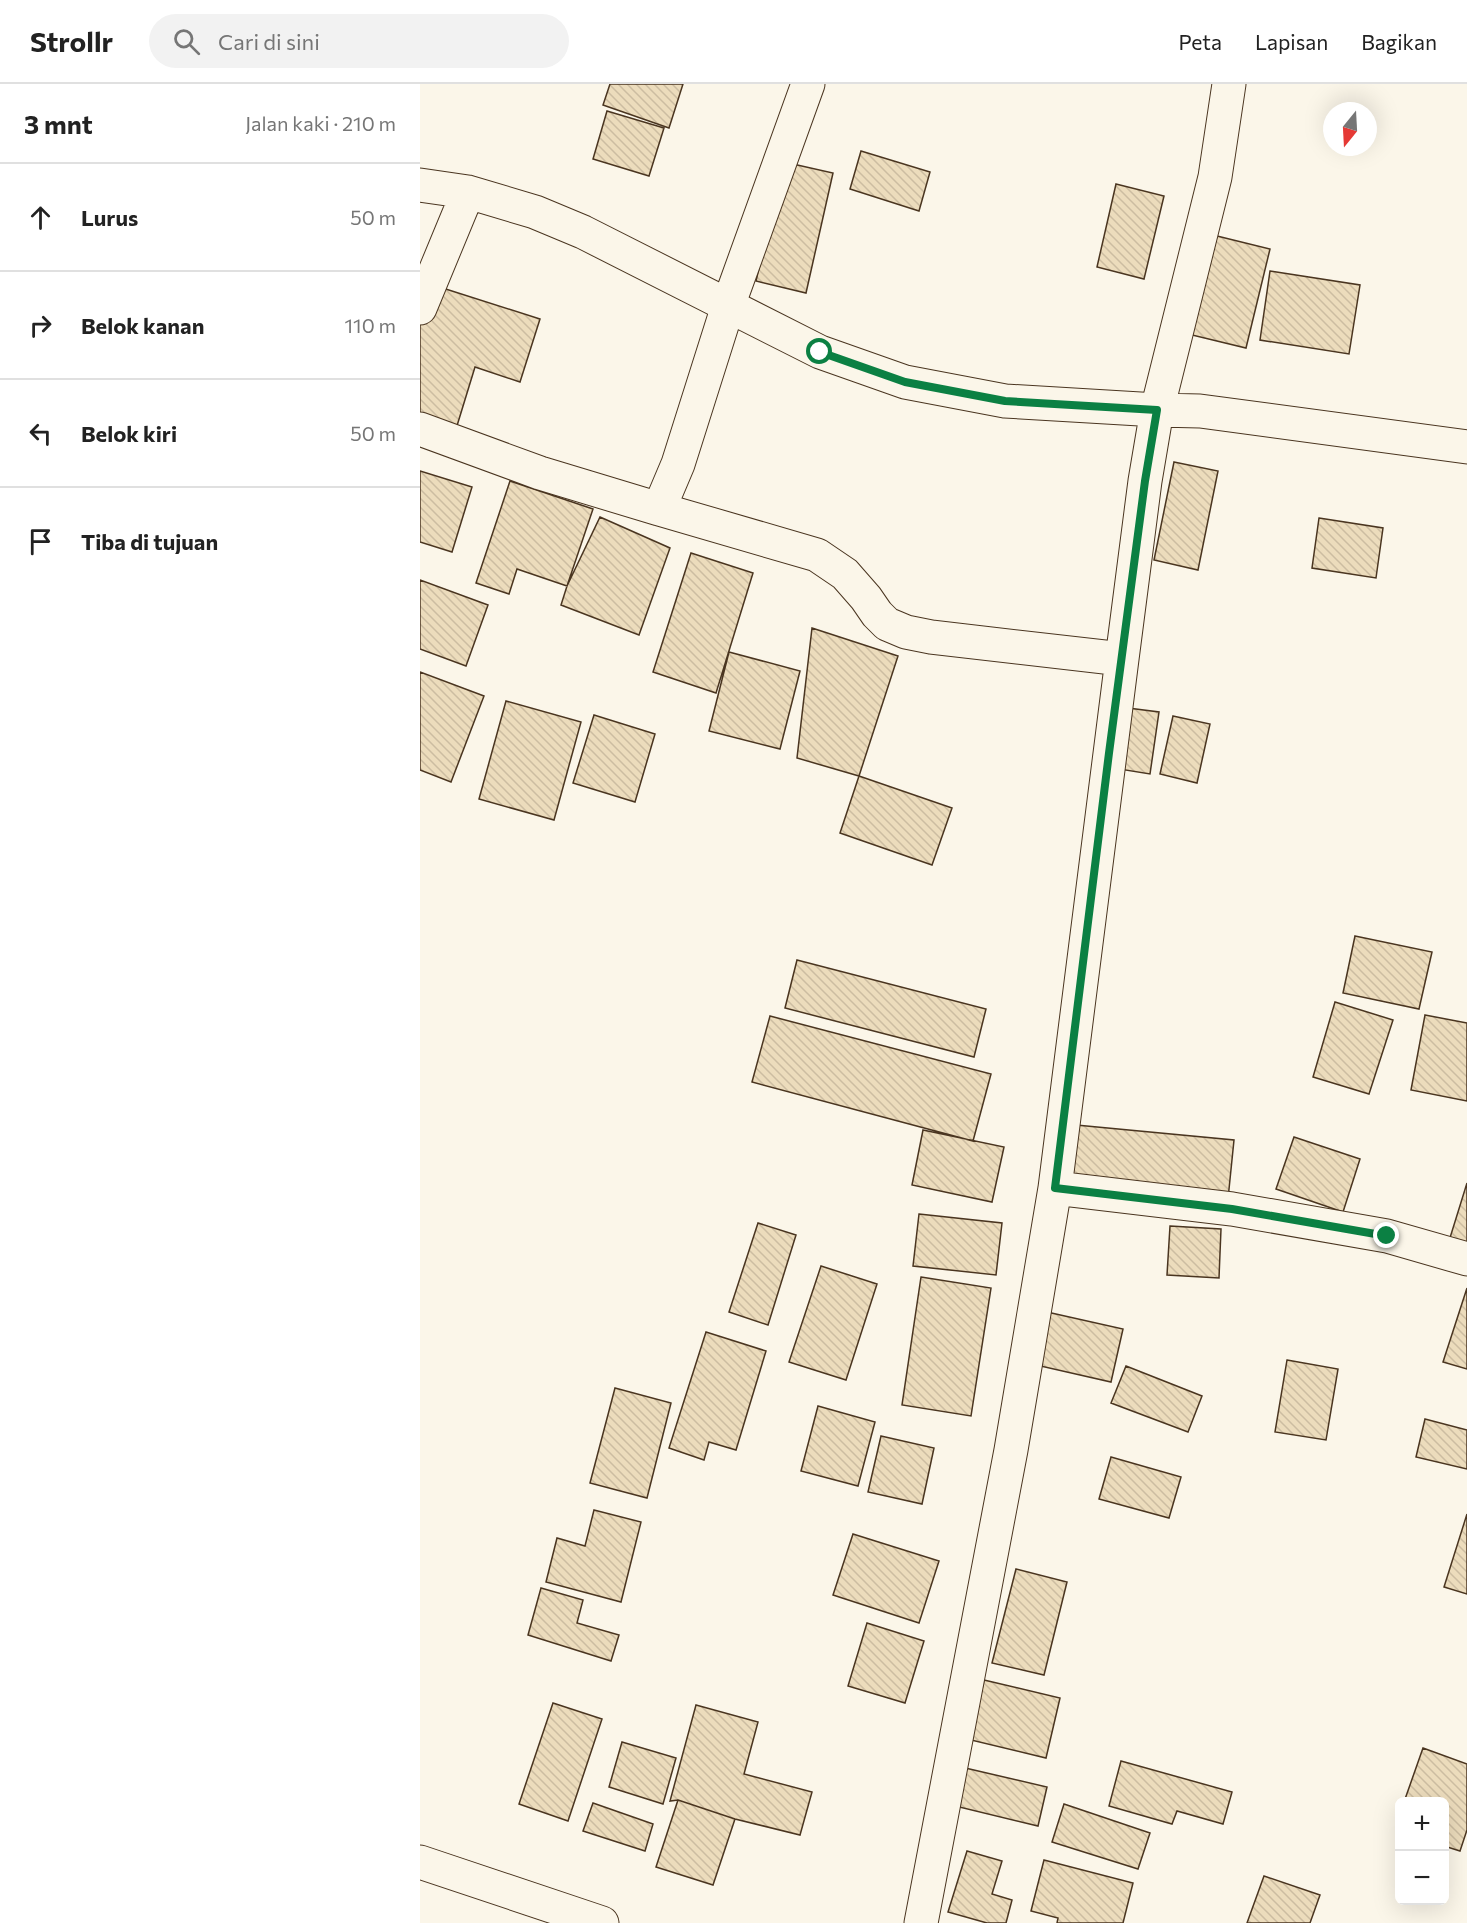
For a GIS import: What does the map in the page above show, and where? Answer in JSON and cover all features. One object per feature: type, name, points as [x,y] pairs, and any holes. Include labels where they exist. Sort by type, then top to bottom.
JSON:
[{"type":"street","points":[[659,509],[678,464],[728,306],[808,84]]},
{"type":"street","points":[[921,1923],[1011,1450],[1055,1188],[1145,481],[1157,410],[1215,177],[1229,84]]},
{"type":"street","points":[[420,185],[468,192],[535,212],[583,232],[820,352],[905,382],[1005,401],[1200,411],[1467,447]]},
{"type":"street","points":[[420,308],[468,192]]},
{"type":"street","points":[[420,429],[540,473],[817,555],[845,574],[887,624],[906,632],[931,637],[1122,659]]},
{"type":"street","points":[[1055,1188],[1232,1209],[1387,1236],[1467,1259]]},
{"type":"street","points":[[420,1862],[602,1923]]},
{"type":"building","points":[[610,84],[683,84],[669,128],[603,105]]},
{"type":"building","points":[[607,111],[664,128],[649,176],[593,159]]},
{"type":"building","points":[[861,151],[930,172],[919,211],[850,189]]},
{"type":"building","points":[[784,162],[833,173],[806,293],[756,281]]},
{"type":"building","points":[[1116,184],[1164,196],[1144,279],[1097,267]]},
{"type":"building","points":[[1217,236],[1270,249],[1246,348],[1192,335]]},
{"type":"building","points":[[1270,271],[1360,285],[1349,354],[1260,340]]},
{"type":"building","points":[[430,284],[540,319],[520,382],[475,367],[456,429],[420,418],[420,317]]},
{"type":"building","points":[[1174,462],[1218,471],[1198,570],[1154,560]]},
{"type":"building","points":[[420,471],[472,487],[452,552],[420,542]]},
{"type":"building","points":[[510,481],[593,509],[567,586],[517,569],[509,594],[476,583]]},
{"type":"building","points":[[600,517],[670,548],[639,635],[561,605],[567,586]]},
{"type":"building","points":[[1319,518],[1383,528],[1376,578],[1312,568]]},
{"type":"building","points":[[691,553],[753,573],[716,693],[653,672]]},
{"type":"building","points":[[420,580],[488,605],[466,666],[420,649]]},
{"type":"building","points":[[812,628],[898,656],[859,776],[797,758]]},
{"type":"building","points":[[729,652],[800,671],[780,749],[709,731]]},
{"type":"building","points":[[420,672],[484,696],[451,782],[420,770]]},
{"type":"building","points":[[506,701],[581,722],[554,820],[479,799]]},
{"type":"building","points":[[1128,708],[1159,712],[1150,774],[1119,769]]},
{"type":"building","points":[[594,715],[655,734],[635,802],[573,783]]},
{"type":"building","points":[[1173,716],[1210,724],[1197,783],[1160,774]]},
{"type":"building","points":[[859,776],[952,808],[932,865],[840,833]]},
{"type":"building","points":[[1355,936],[1432,952],[1419,1009],[1343,993]]},
{"type":"building","points":[[797,960],[986,1009],[974,1057],[785,1008]]},
{"type":"building","points":[[1335,1002],[1393,1020],[1369,1094],[1313,1077]]},
{"type":"building","points":[[1425,1015],[1467,1023],[1467,1101],[1411,1090]]},
{"type":"building","points":[[770,1016],[991,1074],[973,1141],[752,1082]]},
{"type":"building","points":[[1076,1125],[1234,1140],[1228,1199],[1071,1184]]},
{"type":"building","points":[[923,1130],[1004,1147],[992,1202],[912,1185]]},
{"type":"building","points":[[1294,1137],[1360,1159],[1343,1212],[1276,1189]]},
{"type":"building","points":[[1467,1183],[1467,1247],[1449,1241]]},
{"type":"building","points":[[919,1214],[1002,1223],[996,1275],[913,1266]]},
{"type":"building","points":[[758,1223],[796,1235],[768,1325],[729,1312]]},
{"type":"building","points":[[1170,1226],[1221,1229],[1219,1278],[1167,1275]]},
{"type":"building","points":[[821,1266],[877,1284],[846,1380],[789,1362]]},
{"type":"building","points":[[921,1277],[991,1288],[971,1416],[902,1405]]},
{"type":"building","points":[[1467,1288],[1467,1369],[1443,1362]]},
{"type":"building","points":[[1047,1312],[1123,1329],[1111,1382],[1036,1365]]},
{"type":"building","points":[[706,1332],[766,1351],[736,1450],[709,1442],[704,1460],[669,1448]]},
{"type":"building","points":[[1287,1360],[1338,1369],[1326,1440],[1275,1432]]},
{"type":"building","points":[[1126,1366],[1202,1396],[1188,1432],[1111,1403]]},
{"type":"building","points":[[615,1388],[671,1403],[647,1498],[590,1483]]},
{"type":"building","points":[[818,1406],[875,1422],[858,1486],[801,1471]]},
{"type":"building","points":[[1425,1419],[1467,1430],[1467,1469],[1416,1457]]},
{"type":"building","points":[[881,1436],[934,1448],[922,1504],[868,1492]]},
{"type":"building","points":[[1111,1457],[1181,1477],[1169,1518],[1099,1499]]},
{"type":"building","points":[[594,1510],[641,1522],[621,1602],[546,1582],[557,1538],[585,1546]]},
{"type":"building","points":[[1467,1514],[1467,1594],[1444,1587]]},
{"type":"building","points":[[853,1534],[939,1561],[919,1623],[833,1595]]},
{"type":"building","points":[[1016,1569],[1067,1582],[1044,1675],[992,1663]]},
{"type":"building","points":[[541,1588],[583,1600],[577,1623],[619,1635],[611,1661],[528,1635]]},
{"type":"building","points":[[867,1623],[924,1641],[905,1703],[848,1686]]},
{"type":"building","points":[[984,1680],[1060,1698],[1046,1758],[971,1740]]},
{"type":"building","points":[[553,1703],[602,1719],[568,1821],[519,1804]]},
{"type":"building","points":[[696,1705],[758,1722],[744,1774],[812,1792],[800,1835],[735,1819],[678,1800],[670,1801]]},
{"type":"building","points":[[622,1742],[676,1758],[663,1804],[609,1787]]},
{"type":"building","points":[[1423,1748],[1467,1764],[1467,1830],[1460,1851],[1449,1848],[1449,1797],[1406,1797]]},
{"type":"building","points":[[1121,1761],[1232,1792],[1223,1824],[1177,1811],[1172,1824],[1109,1806]]},
{"type":"building","points":[[961,1767],[1047,1787],[1038,1826],[951,1805]]},
{"type":"building","points":[[678,1800],[735,1819],[713,1885],[656,1867]]},
{"type":"building","points":[[593,1803],[653,1824],[645,1851],[583,1831]]},
{"type":"building","points":[[1064,1804],[1150,1833],[1138,1869],[1052,1842]]},
{"type":"building","points":[[967,1851],[1002,1861],[992,1894],[1012,1900],[1006,1923],[987,1923],[948,1912]]},
{"type":"building","points":[[1044,1860],[1133,1883],[1123,1923],[1057,1923],[1058,1918],[1031,1911]]},
{"type":"building","points":[[1264,1876],[1320,1895],[1310,1923],[1247,1923]]},
{"type":"route","points":[[820,352],[905,382],[1005,401],[1157,410],[1145,481],[1109,753],[1055,1188],[1232,1209],[1387,1236]]}]
